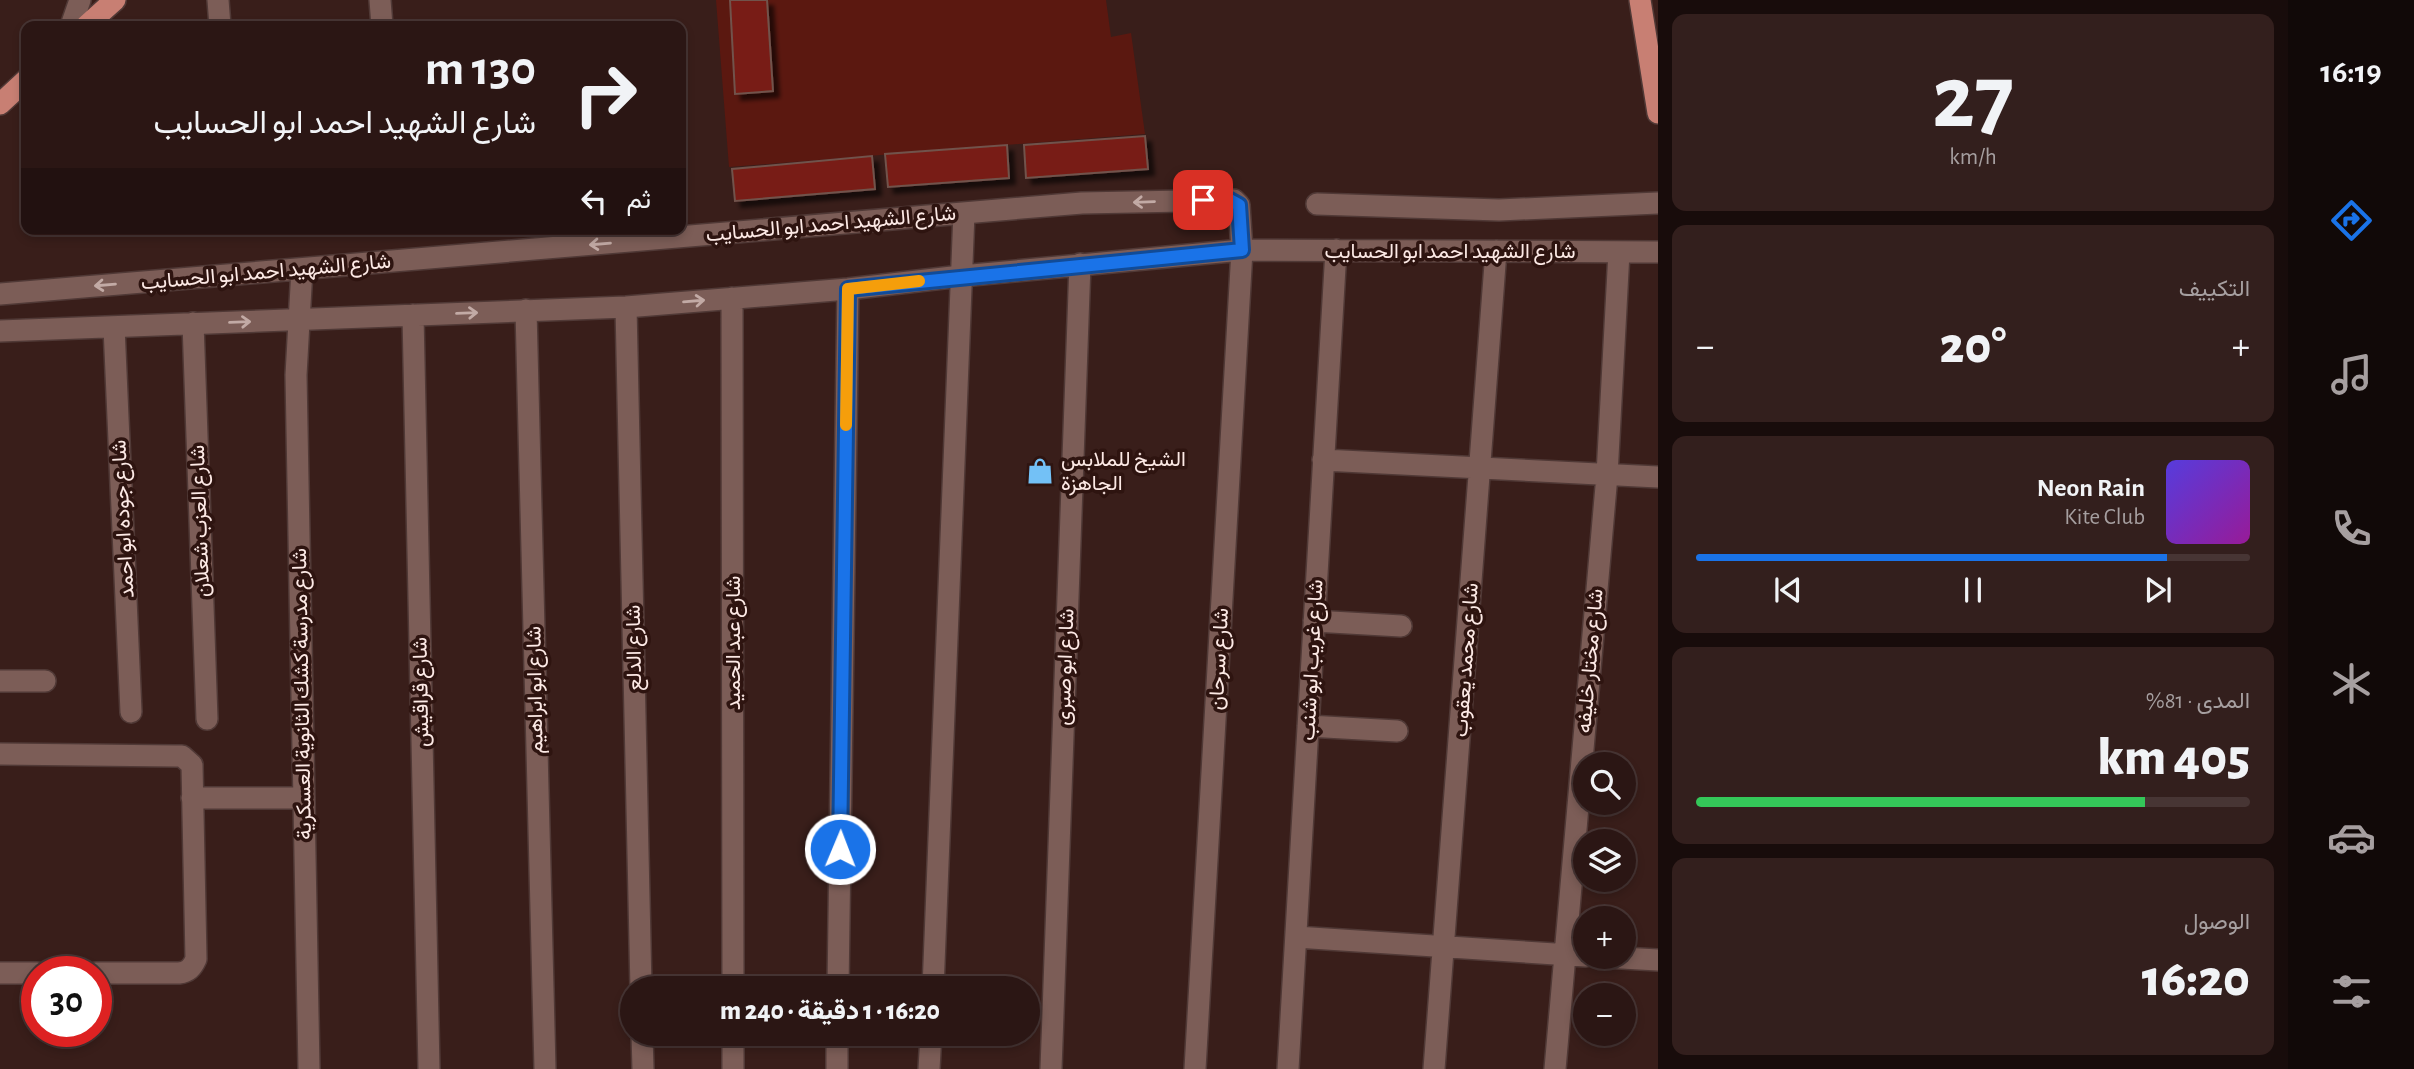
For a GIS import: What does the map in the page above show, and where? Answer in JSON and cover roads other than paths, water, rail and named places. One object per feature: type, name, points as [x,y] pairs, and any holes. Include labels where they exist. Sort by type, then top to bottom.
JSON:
[{"type":"main road","points":[[92,21],[115,0]]},
{"type":"main road","points":[[1640,0],[1658,113]]},
{"type":"main road","points":[[0,104],[21,85]]},
{"type":"street","points":[[73,21],[80,0]]},
{"type":"street","points":[[218,0],[220,21]]},
{"type":"street","name":"شارع الشهيد احمد ابو الحسايب","points":[[0,294],[1082,203],[1228,199],[1239,205],[1242,250]]},
{"type":"street","points":[[1317,204],[1499,210],[1658,203]]},
{"type":"street","points":[[934,976],[964,213]]},
{"type":"street","name":"شارع الشهيد احمد ابو الحسايب","points":[[0,331],[626,307],[848,289],[1242,250],[1658,252]]},
{"type":"street","name":"شارع سرحان","points":[[1195,1069],[1242,250]]},
{"type":"street","name":"شارع غريب ابو شنب","points":[[1288,1069],[1336,250]]},
{"type":"street","name":"شارع محمد يعقوب","points":[[1434,1069],[1496,251]]},
{"type":"street","name":"شارع مختار خليفه","points":[[1555,1069],[1606,475],[1619,252]]},
{"type":"street","name":"شارع ابو صبرى","points":[[1051,1069],[1080,264]]},
{"type":"street","name":"شارع مدرسة كشك الثانوية العسكرية","points":[[302,268],[296,375],[309,1069]]},
{"type":"street","points":[[838,976],[848,289]]},
{"type":"street","name":"شارع عبد الحميد","points":[[732,298],[733,976]]},
{"type":"street","name":"شارع الدلع","points":[[626,307],[641,976]]},
{"type":"street","name":"شارع ابو ابراهيم","points":[[526,310],[545,1069]]},
{"type":"street","name":"شارع قراقيش","points":[[413,315],[429,1069]]},
{"type":"street","name":"شارع العزب شعلان","points":[[193,323],[207,719]]},
{"type":"street","name":"شارع جوده ابو احمد","points":[[114,327],[131,712]]},
{"type":"street","points":[[1324,460],[1658,477]]},
{"type":"street","points":[[1314,621],[1401,626]]},
{"type":"street","points":[[0,681],[45,681]]},
{"type":"street","points":[[1308,726],[1397,731]]},
{"type":"street","points":[[0,754],[183,756],[192,765],[196,959],[190,969],[179,973],[112,973]]},
{"type":"street","points":[[192,798],[304,798]]},
{"type":"street","points":[[1296,937],[1573,955]]},
{"type":"street","points":[[1636,959],[1658,960]]},
{"type":"street","points":[[0,973],[21,973]]},
{"type":"street","points":[[642,1046],[643,1069]]},
{"type":"street","points":[[733,1046],[733,1069]]},
{"type":"street","points":[[837,1046],[837,1069]]},
{"type":"street","points":[[929,1069],[930,1046]]},
{"type":"place","name":"الشيخ للملابس الجاهزة","points":[[1040,471]]}]
